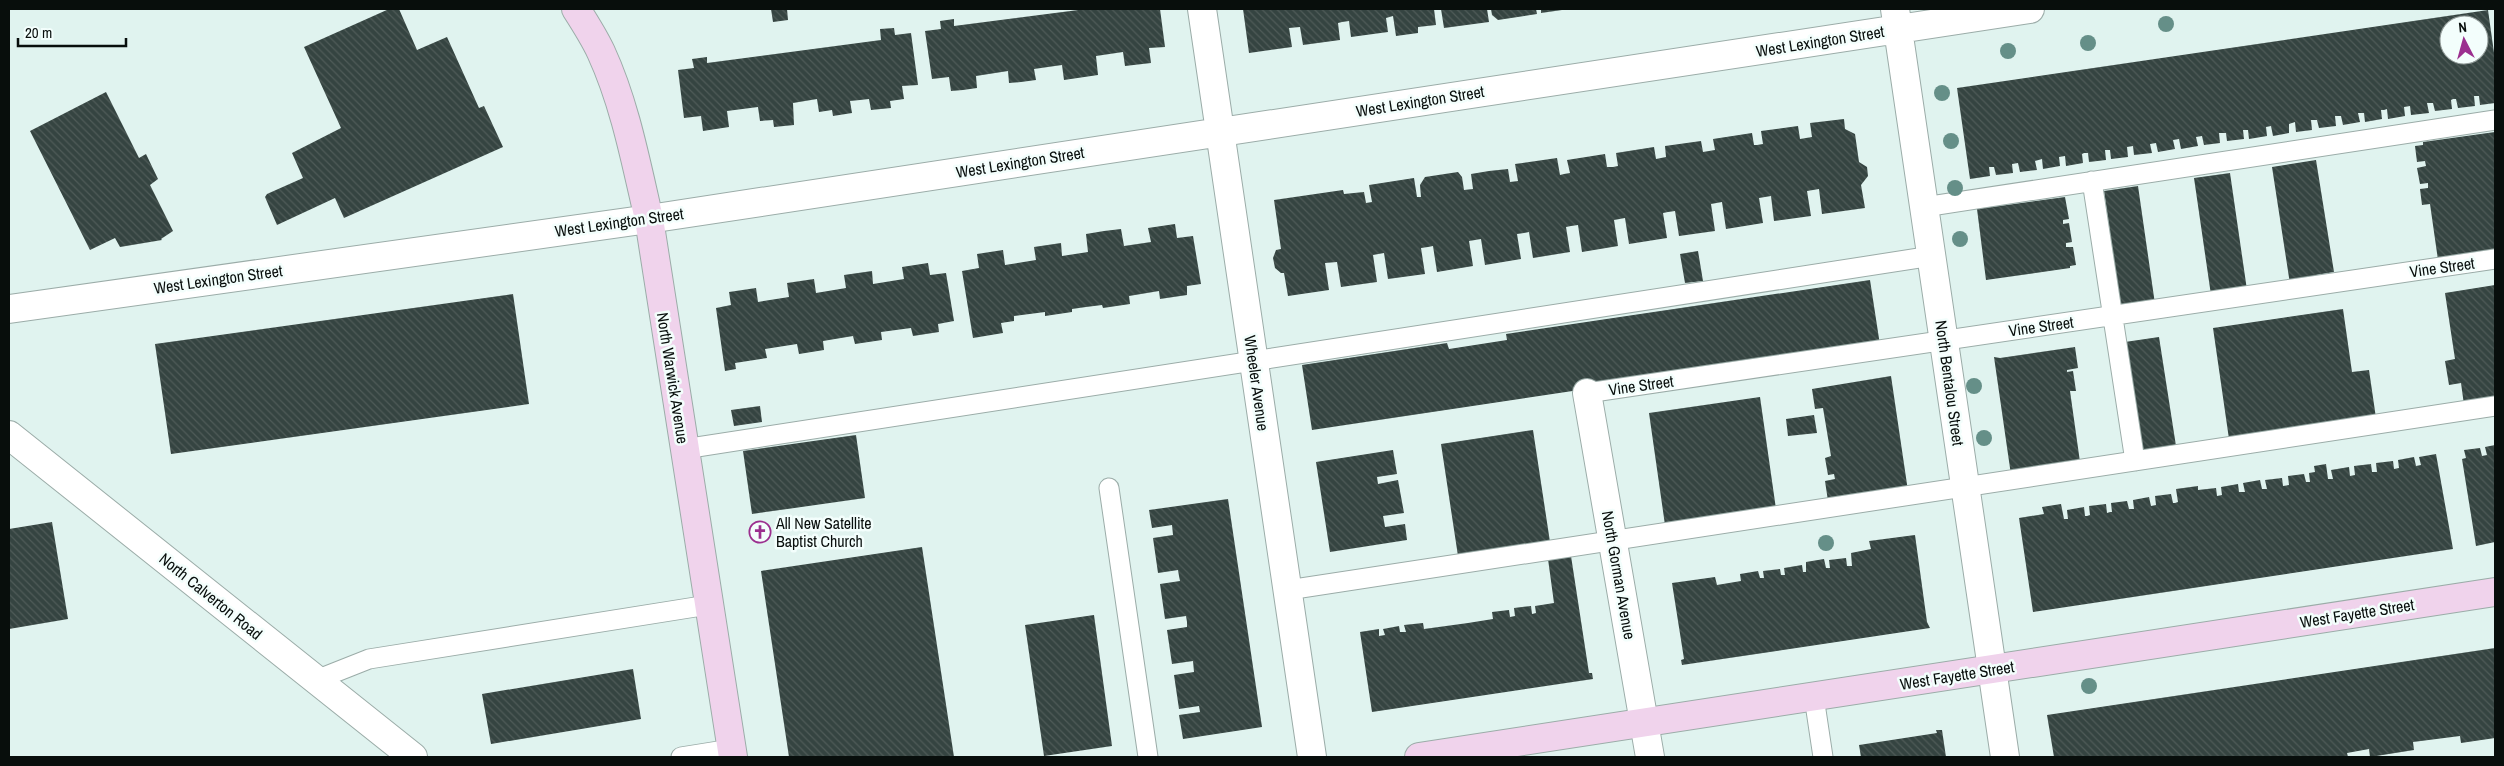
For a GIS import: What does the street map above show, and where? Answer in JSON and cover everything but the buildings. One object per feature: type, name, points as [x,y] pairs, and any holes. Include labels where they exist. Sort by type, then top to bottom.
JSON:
[{"type":"street","name":"North Warwick Avenue","points":[[576,9],[601,52],[618,100],[632,147],[649,218],[732,753]]},
{"type":"street","name":"Wheeler Avenue","points":[[1202,9],[1312,757]]},
{"type":"street","name":"West Lexington Street","points":[[9,309],[649,218],[1220,132],[1896,19],[2030,9]]},
{"type":"street","name":"North Bentalou Street","points":[[1896,19],[2005,757]]},
{"type":"street","name":"North Gorman Avenue","points":[[1587,393],[1650,757]]},
{"type":"street","name":"North Calverton Road","points":[[9,435],[413,757]]},
{"type":"street","name":"West Fayette Street","points":[[1419,757],[1479,753],[1645,723],[2495,592]]},
{"type":"lane","points":[[1924,207],[2495,120]]},
{"type":"lane","points":[[2092,181],[2135,461]]},
{"type":"lane","points":[[684,449],[1932,256]]},
{"type":"lane","name":"Vine Street","points":[[1587,393],[2495,259]]},
{"type":"lane","points":[[1288,590],[2495,406]]},
{"type":"lane","points":[[1109,488],[1148,757]]},
{"type":"lane","points":[[316,680],[370,659],[708,605]]},
{"type":"lane","points":[[1814,697],[1823,757]]},
{"type":"lane","points":[[681,757],[732,753]]},
{"type":"place","name":"All New Satellite Baptist Church","points":[[760,532]]}]
